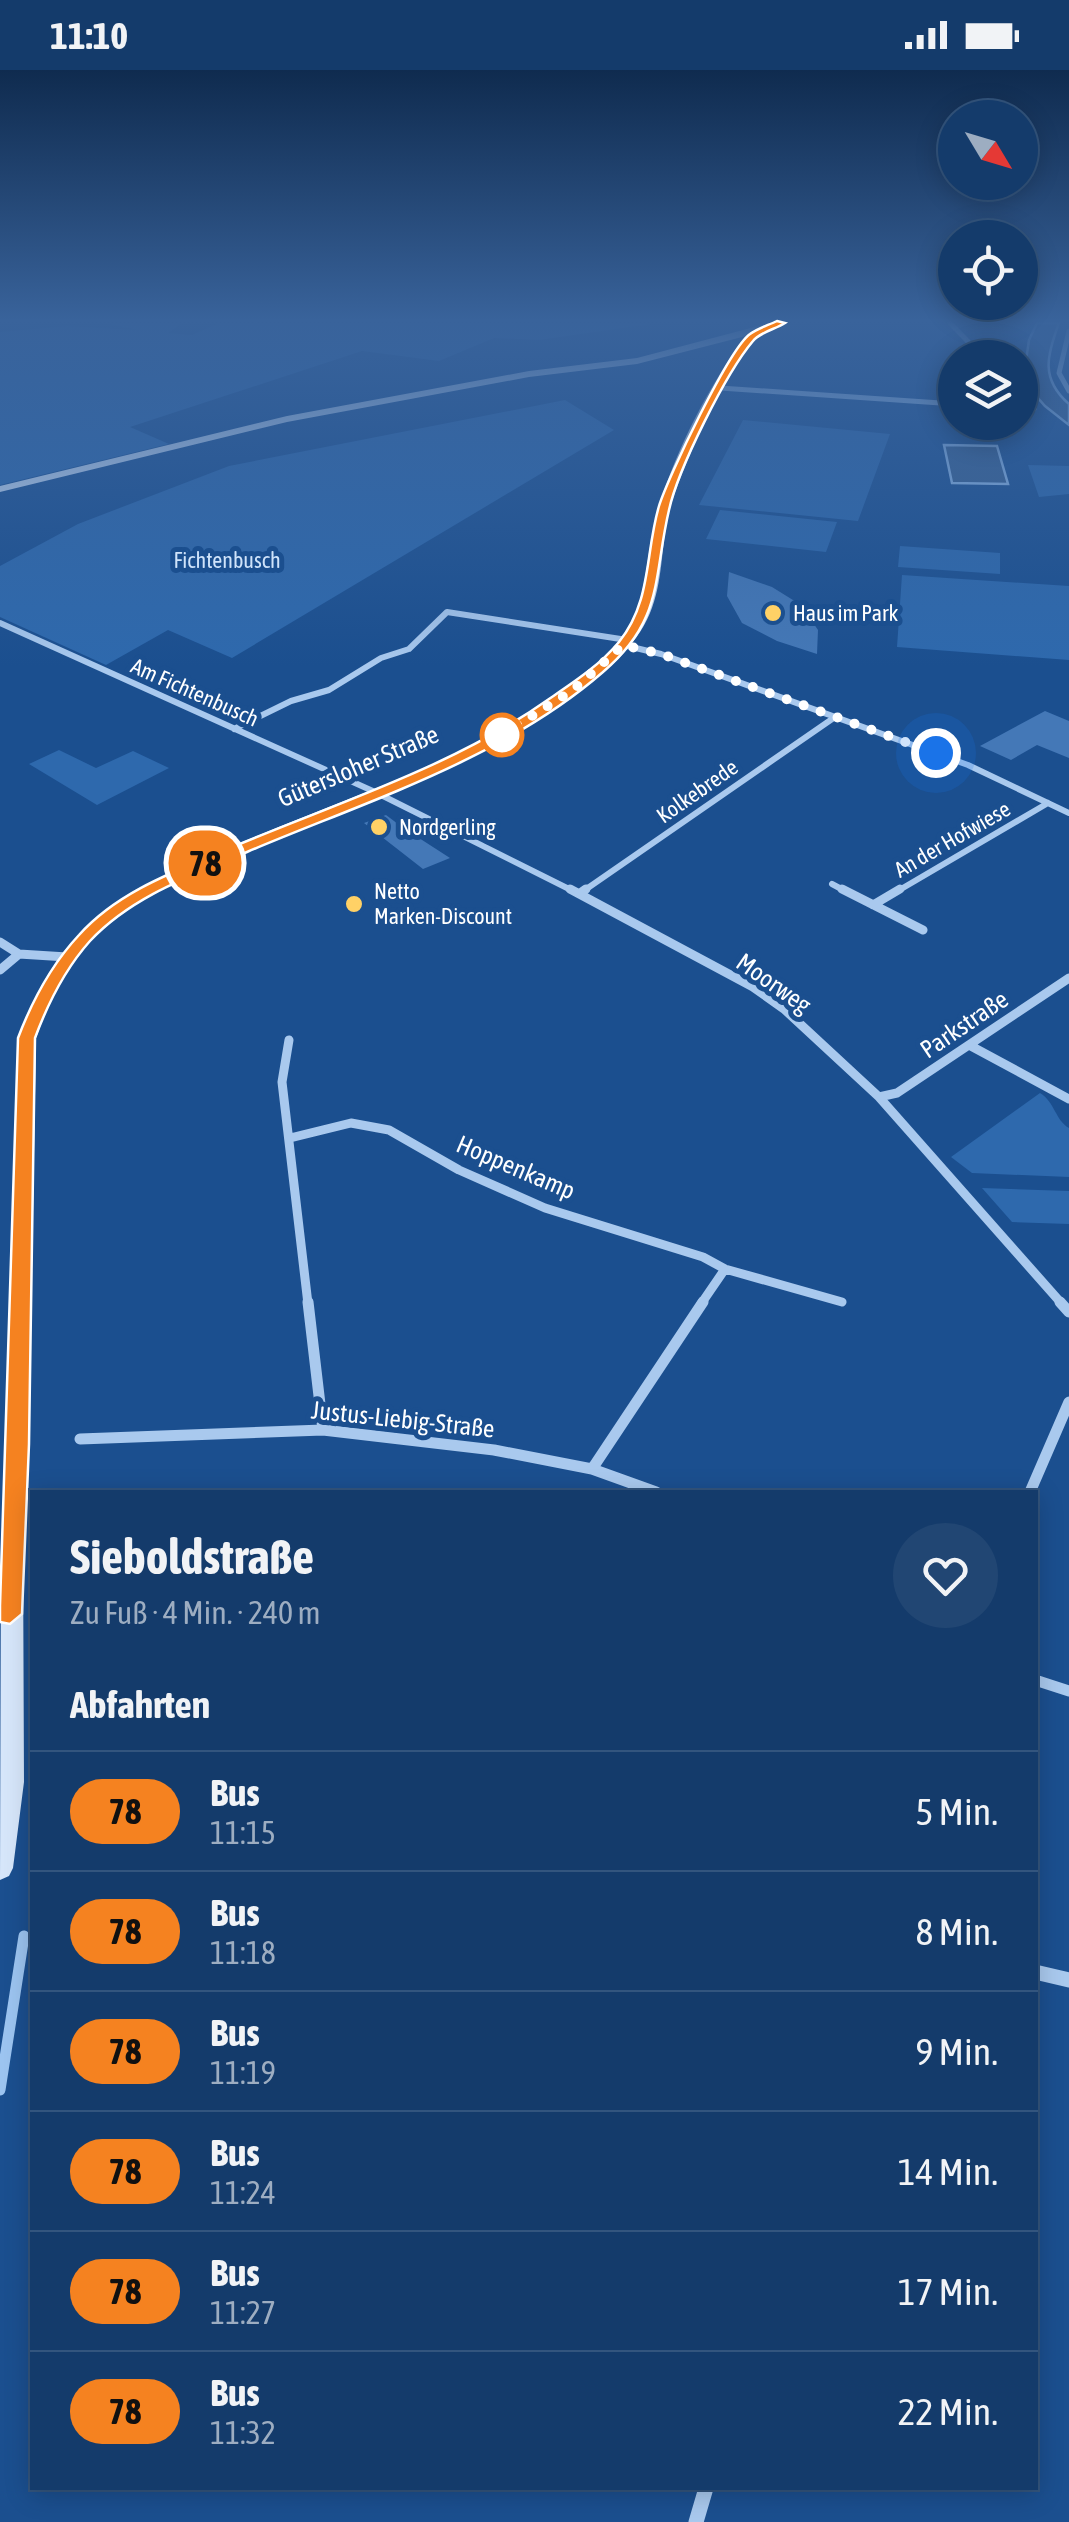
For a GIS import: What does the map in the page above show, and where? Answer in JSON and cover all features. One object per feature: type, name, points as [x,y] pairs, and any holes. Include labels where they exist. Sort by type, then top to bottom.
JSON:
[{"type":"main road","points":[[0,489],[215,437]]},
{"type":"main road","name":"Gütersloher Straße","points":[[0,1868],[11,1782],[5,1615],[18,1444],[26,1038],[42,998],[67,957],[112,913],[162,883],[462,755],[526,721],[598,670],[625,642],[648,602],[663,510],[695,437]]},
{"type":"street","points":[[234,728],[292,700],[329,690],[381,658],[409,649],[447,612],[625,642],[968,765],[1069,813]]},
{"type":"street","name":"Am Fichtenbusch","points":[[0,623],[375,792]]},
{"type":"street","name":"Kolkebrede","points":[[579,894],[835,717]]},
{"type":"street","name":"Moorweg","points":[[375,792],[579,894],[784,1008],[879,1098],[947,1170],[964,1197],[1069,1312]]},
{"type":"street","name":"An der Hofwiese","points":[[873,905],[1048,804]]},
{"type":"street","name":"An der Hofwiese","points":[[832,884],[924,930]]},
{"type":"street","points":[[0,942],[19,954],[67,957]]},
{"type":"street","points":[[0,970],[19,954]]},
{"type":"street","name":"Parkstraße","points":[[879,1098],[897,1093],[1069,978]]},
{"type":"street","points":[[289,1040],[282,1082],[323,1430]]},
{"type":"street","points":[[969,1045],[1069,1099]]},
{"type":"street","name":"Hoppenkamp","points":[[290,1138],[351,1123],[389,1130],[459,1170],[545,1208],[703,1257],[725,1269],[842,1302]]},
{"type":"street","points":[[592,1469],[725,1269]]},
{"type":"street","points":[[1031,1490],[1069,1402]]},
{"type":"street","name":"Justus-Liebig-Straße","points":[[80,1439],[323,1430],[494,1450],[592,1469],[650,1490]]},
{"type":"street","points":[[1038,1681],[1069,1692]]},
{"type":"street","points":[[1038,1973],[1069,1980]]},
{"type":"street","points":[[696,2522],[705,2490]]},
{"type":"green space","points":[[0,437],[154,437],[169,444],[0,485]]},
{"type":"green space","name":"Fichtenbusch","points":[[374,437],[602,437],[232,658],[168,630],[106,665],[0,617],[0,566],[78,524],[229,466]]},
{"type":"green space","points":[[734,437],[889,437],[858,521],[699,505]]},
{"type":"green space","points":[[1028,465],[1069,466],[1069,494],[1039,497]]},
{"type":"green space","points":[[720,510],[837,522],[826,552],[706,539]]},
{"type":"green space","points":[[900,546],[1000,553],[1000,574],[898,567]]},
{"type":"green space","points":[[902,575],[1069,586],[1069,660],[897,647]]},
{"type":"green space","points":[[59,750],[96,768],[133,751],[169,768],[97,805],[29,764]]},
{"type":"green space","points":[[1040,1093],[1069,1128],[1069,1177],[972,1173],[951,1157]]},
{"type":"green space","points":[[982,1188],[1069,1191],[1069,1224],[1012,1222]]},
{"type":"shaded area","points":[[944,445],[997,446],[1008,484],[952,483]]},
{"type":"building","name":"Haus im Park","points":[[729,572],[772,587],[801,605],[818,630],[817,654],[777,641],[742,623],[727,596]]},
{"type":"building","points":[[1045,711],[1069,721],[1069,758],[1037,745],[1011,760],[980,746]]},
{"type":"building","points":[[386,815],[450,858],[423,869],[364,823]]},
{"type":"waterway","points":[[0,2090],[24,1936]]},
{"type":"bus line","name":"78","points":[[0,1615],[10,1614],[18,1444],[26,1038],[42,998],[67,957],[84,938],[112,913],[162,883],[462,755],[560,700],[598,670],[623,645],[644,615],[663,510],[695,437]]},
{"type":"place","name":"Haus im Park","points":[[773,613]]},
{"type":"place","name":"Nordgerling","points":[[379,827]]},
{"type":"place","name":"Netto Marken-Discount","points":[[354,904]]},
{"type":"route","points":[[502,735],[573,690],[623,645],[661,654],[936,753]]}]
